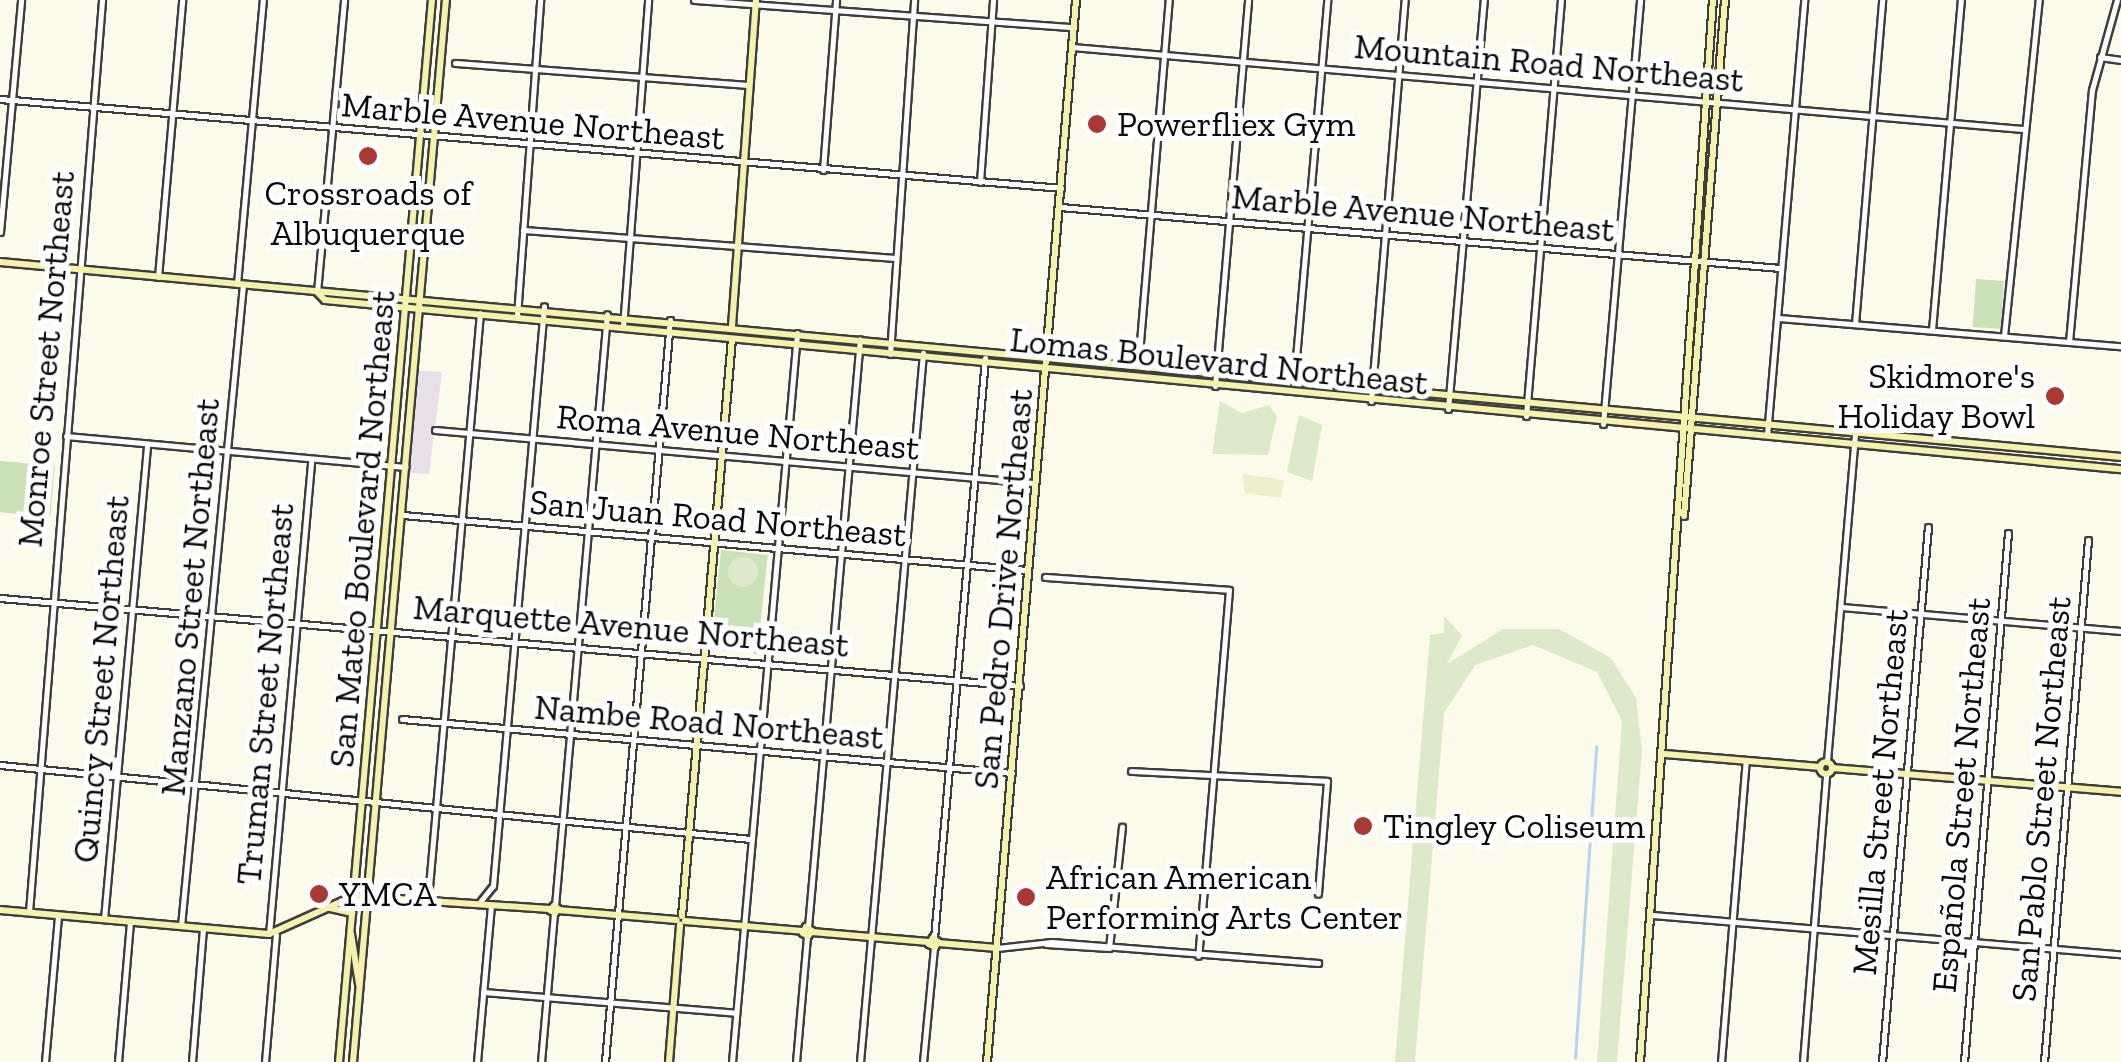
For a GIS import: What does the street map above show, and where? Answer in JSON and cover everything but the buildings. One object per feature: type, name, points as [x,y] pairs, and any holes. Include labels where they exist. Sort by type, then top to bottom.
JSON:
[{"type":"main road","name":"San Mateo Boulevard Northeast","points":[[339,1062],[432,0]]},
{"type":"main road","name":"San Mateo Boulevard Northeast","points":[[353,1062],[446,0]]},
{"type":"main road","name":"San Pedro Drive Northeast","points":[[987,1062],[1050,358],[1076,0]]},
{"type":"main road","points":[[1684,517],[1691,260],[1713,0]]},
{"type":"main road","points":[[1640,1062],[1684,517],[1696,420],[1703,262],[1726,0]]},
{"type":"main road","points":[[732,326],[756,2]]},
{"type":"main road","name":"Lomas Boulevard Northeast","points":[[0,262],[317,292],[420,295],[544,306],[1685,420],[2121,457]]},
{"type":"main road","name":"Lomas Boulevard Northeast","points":[[317,292],[325,300],[480,312],[1685,432],[2121,469]]},
{"type":"main road","points":[[669,1062],[732,338]]},
{"type":"main road","points":[[1665,754],[2121,792]]},
{"type":"main road","points":[[0,910],[272,934],[325,907],[368,894],[997,948]]},
{"type":"main road","points":[[325,907],[352,914]]},
{"type":"main road","points":[[351,933],[360,984]]},
{"type":"street","points":[[0,232],[21,0]]},
{"type":"street","name":"Monroe Street Northeast","points":[[24,901],[102,0]]},
{"type":"street","points":[[158,277],[182,0]]},
{"type":"street","name":"Manzano Street Northeast","points":[[181,926],[187,915],[199,783],[264,0]]},
{"type":"street","points":[[317,292],[344,0]]},
{"type":"street","points":[[517,316],[540,0]]},
{"type":"street","points":[[623,327],[648,0]]},
{"type":"street","points":[[694,0],[1074,27]]},
{"type":"street","points":[[823,170],[836,0]]},
{"type":"street","points":[[890,354],[914,0]]},
{"type":"street","points":[[980,182],[993,0]]},
{"type":"street","points":[[1137,378],[1169,0]]},
{"type":"street","points":[[1215,386],[1248,0]]},
{"type":"street","points":[[1293,394],[1327,0]]},
{"type":"street","points":[[1371,402],[1405,0]]},
{"type":"street","points":[[1448,409],[1484,0]]},
{"type":"street","points":[[1526,416],[1562,0]]},
{"type":"street","points":[[1603,424],[1640,0]]},
{"type":"street","points":[[1767,438],[1804,0]]},
{"type":"street","points":[[1855,324],[1882,0]]},
{"type":"street","points":[[1932,330],[1960,0]]},
{"type":"street","points":[[2004,336],[2022,128],[2038,0]]},
{"type":"street","points":[[2069,342],[2100,57],[2117,0]]},
{"type":"street","name":"Mountain Road Northeast","points":[[1072,48],[2022,128]]},
{"type":"street","points":[[2100,57],[2121,60]]},
{"type":"street","points":[[455,63],[749,85]]},
{"type":"street","name":"Marble Avenue Northeast","points":[[0,99],[420,136],[434,141],[529,150],[1061,188]]},
{"type":"street","name":"Marble Avenue Northeast","points":[[1060,207],[1782,268]]},
{"type":"street","points":[[523,230],[896,258]]},
{"type":"street","points":[[479,902],[492,886],[544,306]]},
{"type":"street","points":[[428,898],[480,312]]},
{"type":"street","points":[[541,1062],[608,314]]},
{"type":"street","points":[[1778,318],[2121,346]]},
{"type":"street","points":[[604,1062],[670,320]]},
{"type":"street","points":[[732,1062],[797,333]]},
{"type":"street","points":[[796,1062],[860,339]]},
{"type":"street","points":[[860,1062],[924,346]]},
{"type":"street","points":[[923,1062],[986,352]]},
{"type":"street","name":"Roma Avenue Northeast","points":[[435,430],[1038,483]]},
{"type":"street","points":[[1803,1062],[1855,434]]},
{"type":"street","points":[[66,436],[407,468]]},
{"type":"street","name":"Quincy Street Northeast","points":[[104,920],[147,444]]},
{"type":"street","name":"Truman Street Northeast","points":[[265,1062],[281,790],[311,459]]},
{"type":"street","name":"San Juan Road Northeast","points":[[403,515],[1030,570]]},
{"type":"street","name":"Mesilla Street Northeast","points":[[1882,1062],[1928,527]]},
{"type":"street","name":"Española Street Northeast","points":[[1964,1062],[2008,533]]},
{"type":"street","name":"San Pablo Street Northeast","points":[[2044,1062],[2088,540]]},
{"type":"street","points":[[1044,577],[1229,590],[1198,956]]},
{"type":"street","name":"Marquette Avenue Northeast","points":[[0,598],[1020,686]]},
{"type":"street","points":[[1841,607],[2121,630]]},
{"type":"street","name":"Nambe Road Northeast","points":[[402,719],[1012,773]]},
{"type":"street","points":[[1721,1062],[1746,762]]},
{"type":"street","points":[[0,766],[363,798],[376,806],[436,812],[751,839]]},
{"type":"street","points":[[1131,771],[1215,772],[1327,781],[1318,894]]},
{"type":"street","points":[[1109,948],[1122,828]]},
{"type":"street","points":[[14,911],[24,901],[30,912]]},
{"type":"street","points":[[477,1062],[491,904]]},
{"type":"street","points":[[45,1062],[58,915]]},
{"type":"street","points":[[187,915],[193,927]]},
{"type":"street","points":[[1652,915],[2121,954]]},
{"type":"street","points":[[118,1062],[130,922]]},
{"type":"street","points":[[192,1062],[204,928]]},
{"type":"street","points":[[997,948],[1046,944],[1318,964]]},
{"type":"street","points":[[483,992],[736,1013]]},
{"type":"shaded area","points":[[419,371],[442,372],[429,474],[410,473]]},
{"type":"green space","points":[[1976,279],[2004,281],[2001,329],[1973,327]]},
{"type":"green space","points":[[1220,401],[1242,413],[1269,405],[1277,417],[1268,455],[1212,454]]},
{"type":"green space","points":[[1299,415],[1322,425],[1312,481],[1287,472]]},
{"type":"green space","points":[[0,461],[55,466],[50,517],[0,512]]},
{"type":"green space","points":[[1242,474],[1284,480],[1281,498],[1245,493]]},
{"type":"green space","points":[[721,550],[768,555],[757,654],[711,649]]},
{"type":"green space","points":[[743,557],[754,561],[758,572],[754,583],[743,587],[732,583],[728,572],[732,561]]},
{"type":"green space","points":[[1444,616],[1462,635],[1447,664],[1503,629],[1559,629],[1611,658],[1636,698],[1642,750],[1617,1062],[1597,1062],[1622,721],[1597,672],[1533,645],[1475,665],[1444,713],[1415,1062],[1395,1062],[1430,635],[1444,633]]},
{"type":"waterway","points":[[1575,1058],[1596,747]]},
{"type":"place","name":"Powerfliex Gym","points":[[1097,124]]},
{"type":"place","name":"Crossroads of Albuquerque","points":[[368,156]]},
{"type":"place","name":"Skidmore's Holiday Bowl","points":[[2055,396]]},
{"type":"place","name":"Tingley Coliseum","points":[[1363,826]]},
{"type":"place","name":"YMCA","points":[[319,894]]},
{"type":"place","name":"African American Performing Arts Center","points":[[1026,897]]}]
